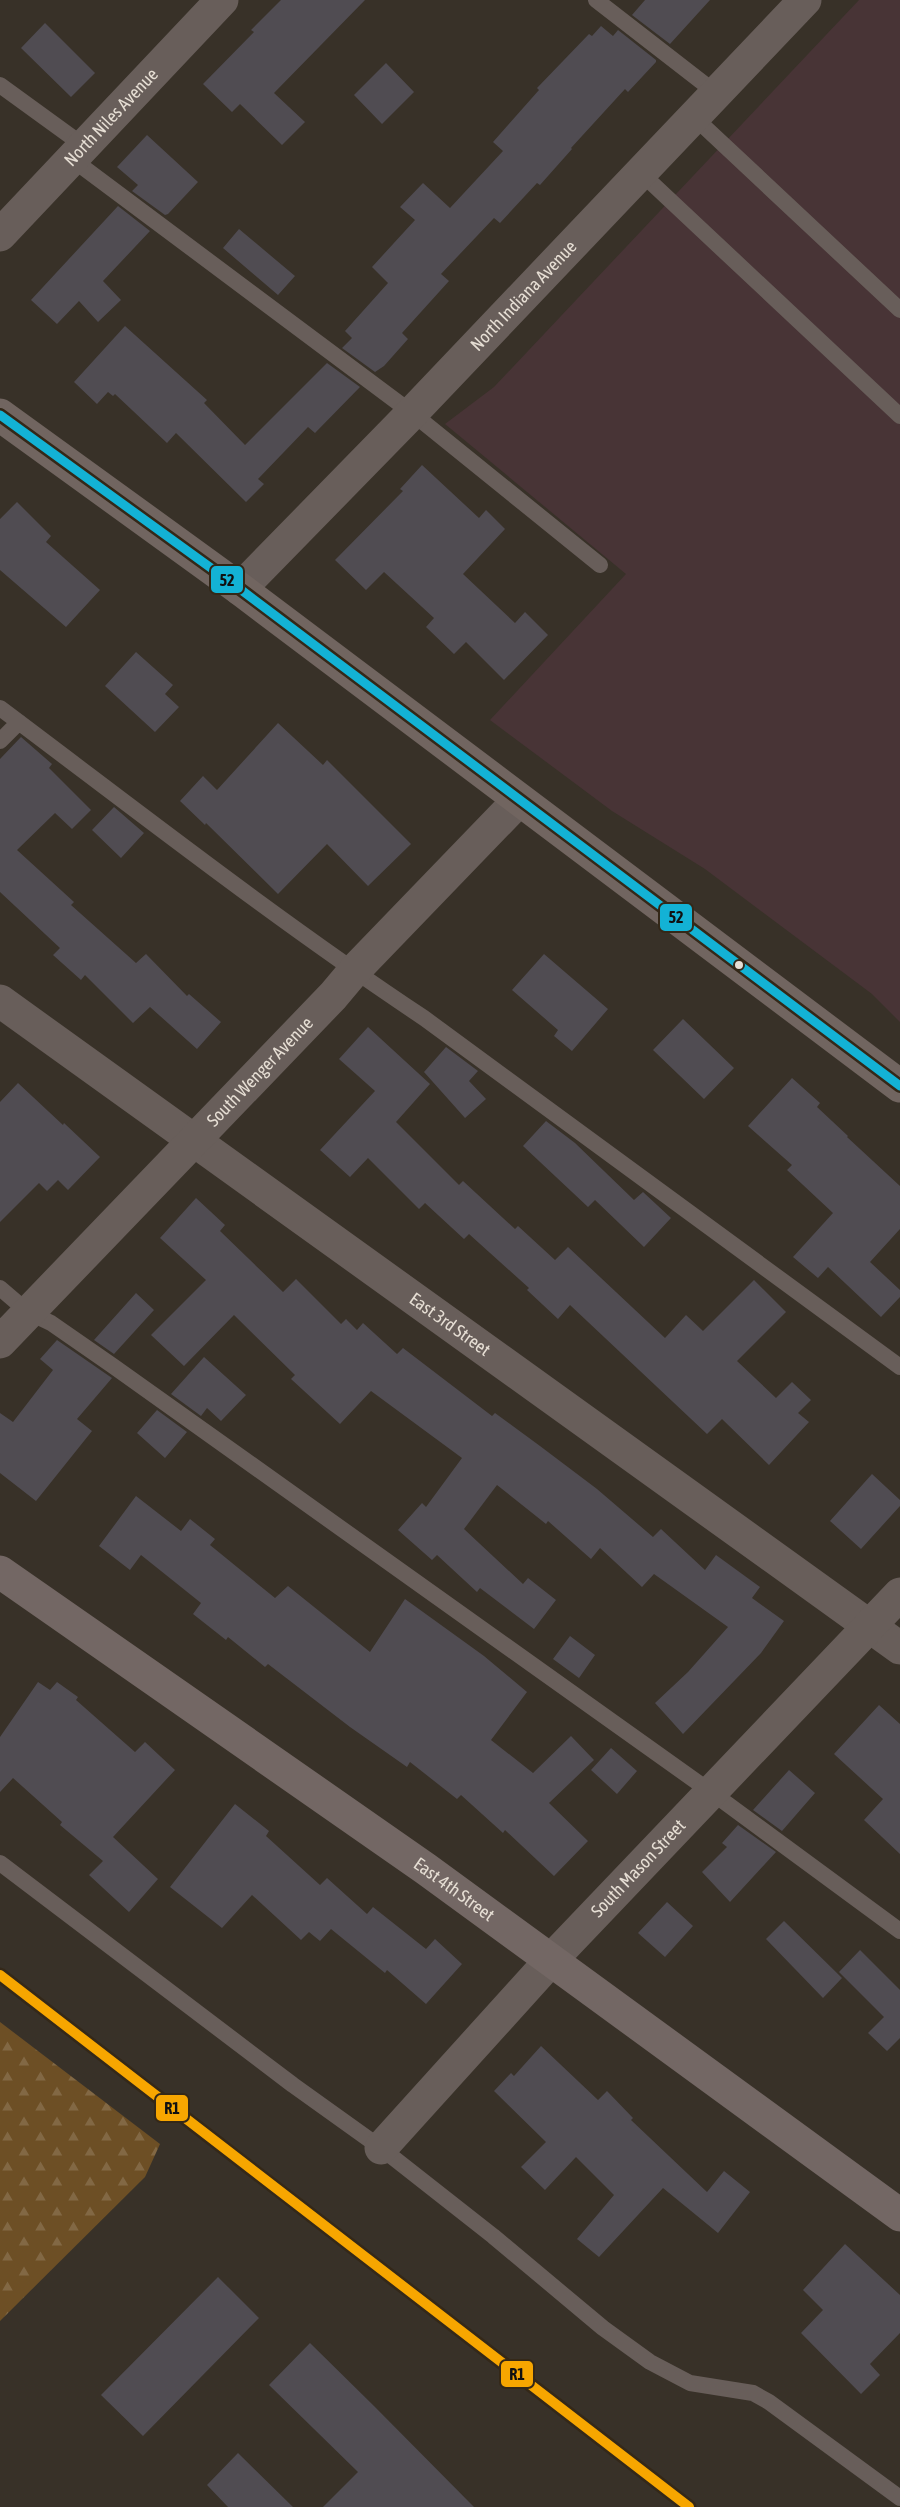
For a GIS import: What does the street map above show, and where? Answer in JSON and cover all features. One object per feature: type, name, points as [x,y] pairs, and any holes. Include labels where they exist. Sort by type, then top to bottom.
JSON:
[{"type":"main road","points":[[0,415],[240,589],[900,1086]]},
{"type":"street","name":"North Niles Avenue","points":[[0,236],[222,0]]},
{"type":"street","name":"North Indiana Avenue","points":[[240,589],[412,413],[805,0]]},
{"type":"street","name":"South Wenger Avenue","points":[[0,1342],[519,800]]},
{"type":"street","name":"East 3rd Street","points":[[0,1001],[900,1648]]},
{"type":"street","name":"East 4th Street","points":[[0,1572],[289,1772],[900,2215]]},
{"type":"street","name":"South Mason Street","points":[[381,2148],[551,1960],[900,1594]]},
{"type":"lane","points":[[596,0],[716,93]]},
{"type":"lane","points":[[0,85],[78,153],[412,413],[600,565]]},
{"type":"lane","points":[[694,117],[900,310]]},
{"type":"lane","points":[[641,173],[900,416]]},
{"type":"lane","points":[[0,708],[219,873],[354,971],[424,1018],[900,1367]]},
{"type":"lane","points":[[0,741],[18,722]]},
{"type":"lane","points":[[0,1288],[28,1312],[51,1323],[113,1366],[711,1792],[900,1931]]},
{"type":"lane","points":[[0,1863],[283,2078],[381,2148],[603,2328],[650,2362],[690,2383],[753,2393],[770,2402],[900,2498]]},
{"type":"shaded area","points":[[859,0],[900,0],[900,1022],[872,994],[705,869],[612,811],[490,720],[626,574],[445,424],[494,387]]},
{"type":"green space","points":[[0,2022],[160,2144],[145,2177],[0,2321]]},
{"type":"building","points":[[281,0],[365,0],[274,93],[305,122],[282,145],[240,104],[232,112],[203,84],[254,32],[251,30]]},
{"type":"building","points":[[645,0],[710,0],[670,44],[632,15]]},
{"type":"building","points":[[45,23],[95,73],[71,97],[21,48]]},
{"type":"building","points":[[601,26],[613,36],[618,30],[656,62],[628,92],[625,89],[540,185],[537,183],[500,223],[494,218],[441,274],[449,281],[402,333],[408,339],[384,366],[375,372],[342,348],[352,338],[345,331],[388,283],[372,267],[415,220],[400,207],[423,183],[450,208],[503,151],[493,142],[539,90],[537,88],[589,34],[592,36]]},
{"type":"building","points":[[386,63],[414,92],[382,124],[354,95]]},
{"type":"building","points":[[147,135],[198,182],[165,215],[132,191],[138,185],[117,167]]},
{"type":"building","points":[[118,206],[150,231],[103,281],[121,300],[98,322],[79,301],[57,324],[31,300]]},
{"type":"building","points":[[239,229],[295,276],[278,295],[223,248]]},
{"type":"building","points":[[125,326],[207,400],[204,403],[245,445],[327,363],[360,387],[315,433],[308,427],[258,479],[264,484],[246,502],[176,433],[167,443],[115,394],[113,396],[108,392],[97,404],[74,382]]},
{"type":"building","points":[[422,465],[479,518],[486,510],[505,529],[463,574],[515,623],[525,612],[548,635],[504,680],[466,642],[454,654],[426,627],[434,618],[384,572],[366,590],[335,560],[403,491],[400,489]]},
{"type":"building","points":[[17,502],[51,536],[46,542],[100,590],[66,627],[0,570],[0,519]]},
{"type":"building","points":[[136,652],[173,685],[165,694],[179,707],[155,732],[105,686]]},
{"type":"building","points":[[278,723],[323,765],[327,760],[411,844],[368,886],[327,844],[278,894],[206,823],[205,825],[180,801],[203,776],[217,790]]},
{"type":"building","points":[[21,737],[52,764],[49,768],[91,810],[72,829],[55,813],[17,850],[74,902],[71,905],[136,963],[146,954],[187,996],[189,994],[221,1022],[197,1049],[150,1007],[133,1023],[85,975],[81,980],[53,955],[60,948],[0,892],[0,759]]},
{"type":"building","points":[[114,807],[144,833],[121,858],[92,830]]},
{"type":"building","points":[[544,954],[608,1009],[572,1051],[554,1036],[558,1030],[512,990]]},
{"type":"building","points":[[683,1019],[734,1068],[704,1099],[653,1050]]},
{"type":"building","points":[[368,1027],[430,1084],[396,1122],[459,1185],[463,1181],[515,1229],[518,1226],[555,1260],[568,1247],[665,1338],[686,1315],[703,1331],[754,1280],[786,1312],[737,1361],[776,1398],[792,1382],[811,1400],[798,1413],[809,1422],[769,1465],[722,1419],[707,1434],[570,1305],[558,1319],[527,1290],[529,1288],[469,1234],[464,1239],[425,1203],[419,1209],[368,1158],[350,1177],[320,1150],[375,1091],[339,1059]]},
{"type":"building","points":[[446,1047],[478,1071],[469,1081],[486,1099],[465,1118],[424,1072]]},
{"type":"building","points":[[792,1078],[820,1103],[817,1107],[847,1137],[900,1186],[900,1229],[870,1262],[900,1290],[900,1297],[881,1317],[828,1267],[818,1278],[793,1257],[833,1213],[787,1170],[792,1165],[748,1126]]},
{"type":"building","points":[[18,1083],[100,1157],[68,1190],[58,1180],[47,1191],[39,1183],[0,1222],[0,1102]]},
{"type":"building","points":[[546,1121],[575,1143],[634,1200],[643,1192],[671,1218],[644,1247],[595,1200],[588,1207],[523,1146]]},
{"type":"building","points":[[196,1198],[225,1225],[220,1231],[283,1292],[296,1279],[341,1324],[346,1319],[357,1330],[363,1323],[397,1354],[403,1348],[492,1416],[495,1413],[597,1489],[653,1537],[661,1529],[705,1570],[716,1555],[760,1587],[752,1598],[784,1621],[761,1653],[683,1734],[655,1703],[688,1672],[728,1627],[654,1574],[642,1587],[600,1548],[591,1559],[548,1521],[546,1524],[497,1485],[464,1529],[523,1584],[528,1578],[556,1600],[534,1629],[480,1588],[477,1592],[437,1555],[432,1560],[398,1530],[422,1503],[426,1507],[462,1458],[371,1391],[340,1424],[291,1379],[295,1375],[234,1315],[184,1366],[151,1335],[206,1280],[160,1238]]},
{"type":"building","points":[[136,1293],[154,1310],[114,1354],[94,1340]]},
{"type":"building","points":[[57,1340],[112,1378],[77,1419],[92,1431],[36,1501],[0,1473],[0,1413],[13,1422],[53,1370],[40,1359]]},
{"type":"building","points":[[204,1357],[246,1395],[221,1421],[207,1408],[201,1416],[171,1394]]},
{"type":"building","points":[[157,1410],[187,1432],[165,1458],[137,1433]]},
{"type":"building","points":[[872,1474],[900,1500],[900,1506],[861,1549],[830,1521]]},
{"type":"building","points":[[136,1496],[181,1531],[190,1519],[215,1539],[210,1545],[275,1598],[288,1586],[370,1652],[405,1599],[484,1656],[527,1692],[491,1740],[533,1773],[571,1736],[594,1760],[549,1803],[588,1841],[554,1876],[505,1830],[503,1833],[461,1795],[457,1799],[410,1762],[407,1767],[268,1664],[265,1667],[228,1637],[226,1640],[193,1614],[201,1603],[141,1555],[130,1570],[99,1546]]},
{"type":"building","points":[[570,1636],[595,1655],[579,1678],[553,1659]]},
{"type":"building","points":[[38,1682],[50,1690],[57,1682],[78,1697],[76,1700],[135,1752],[145,1742],[175,1770],[113,1837],[158,1879],[129,1912],[89,1875],[103,1861],[60,1825],[62,1822],[13,1778],[0,1792],[0,1737]]},
{"type":"building","points":[[879,1705],[900,1724],[900,1854],[864,1820],[883,1799],[834,1754]]},
{"type":"building","points":[[611,1748],[637,1771],[617,1794],[591,1770]]},
{"type":"building","points":[[789,1770],[815,1793],[782,1831],[753,1810]]},
{"type":"building","points":[[235,1804],[269,1831],[266,1836],[320,1885],[327,1878],[367,1914],[373,1907],[426,1949],[435,1939],[462,1964],[426,2004],[387,1970],[385,1973],[331,1929],[320,1941],[309,1932],[301,1940],[252,1895],[222,1928],[170,1887]]},
{"type":"building","points":[[738,1825],[776,1852],[730,1902],[702,1872],[727,1847],[722,1843]]},
{"type":"building","points":[[667,1902],[693,1926],[665,1957],[638,1933]]},
{"type":"building","points":[[784,1921],[842,1978],[823,1998],[766,1939]]},
{"type":"building","points":[[860,1950],[900,1990],[900,2038],[887,2051],[868,2033],[884,2017],[839,1972]]},
{"type":"building","points":[[541,2046],[598,2100],[607,2091],[633,2118],[631,2120],[707,2192],[724,2171],[750,2192],[718,2233],[663,2188],[599,2257],[577,2239],[614,2195],[576,2157],[545,2190],[521,2167],[546,2142],[494,2091],[511,2073],[514,2076]]},
{"type":"building","points":[[845,2244],[900,2295],[900,2333],[870,2364],[880,2375],[861,2394],[801,2333],[823,2310],[803,2290]]},
{"type":"building","points":[[218,2277],[259,2318],[143,2436],[101,2395]]},
{"type":"building","points":[[310,2343],[474,2507],[323,2507],[358,2472],[269,2385]]},
{"type":"building","points":[[238,2453],[293,2507],[228,2507],[207,2485]]},
{"type":"transit line","name":"52","points":[[0,415],[240,589],[900,1086]]},
{"type":"transit line","name":"R1","points":[[0,1975],[689,2507]]}]
